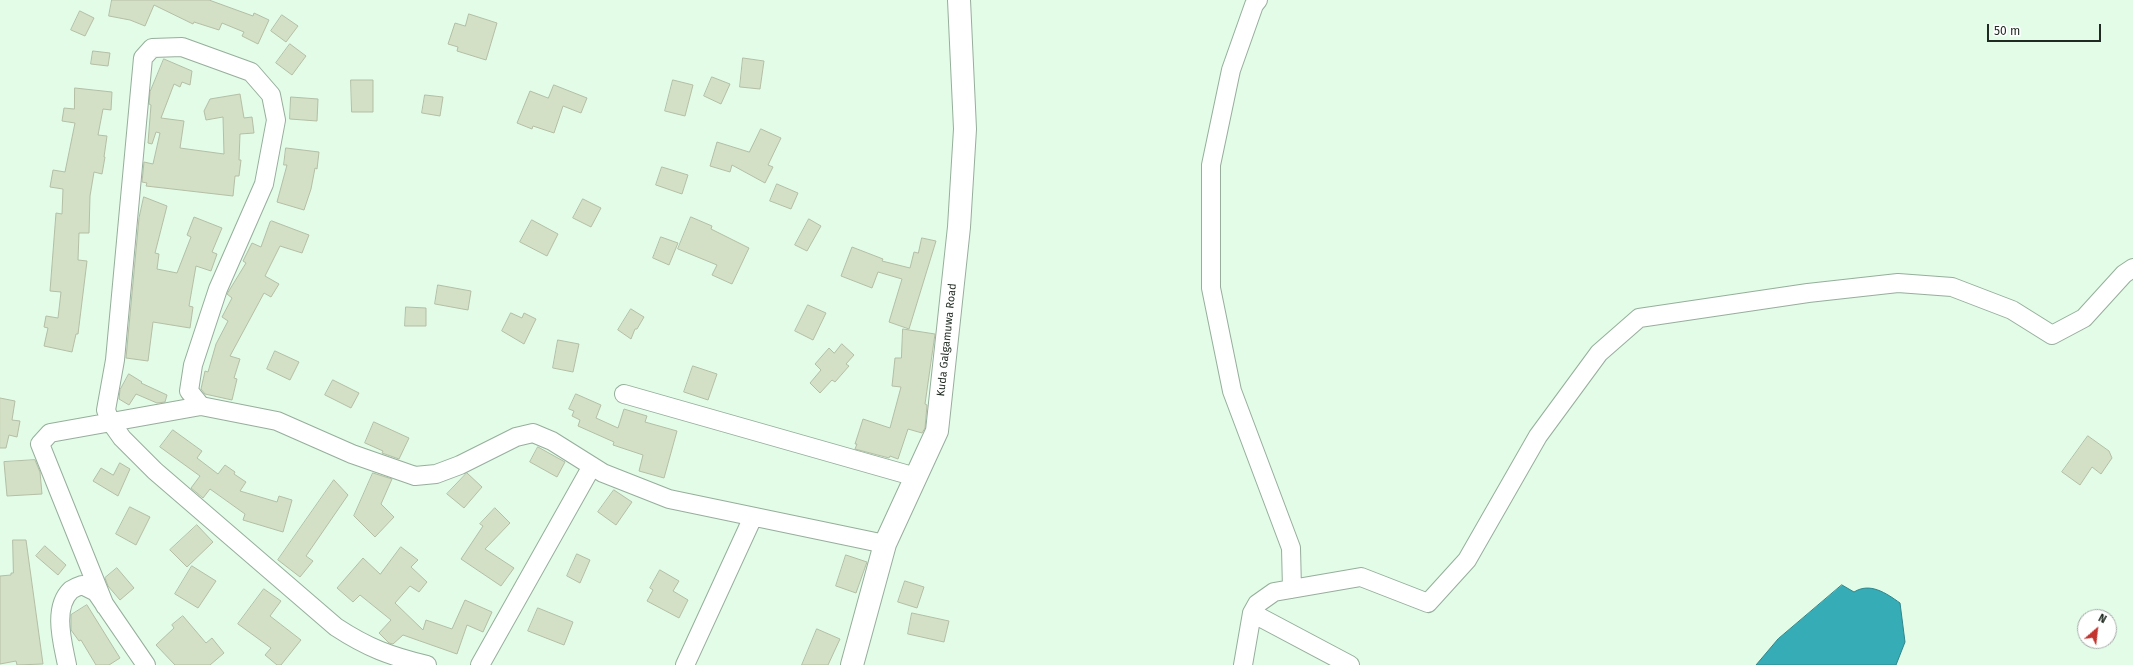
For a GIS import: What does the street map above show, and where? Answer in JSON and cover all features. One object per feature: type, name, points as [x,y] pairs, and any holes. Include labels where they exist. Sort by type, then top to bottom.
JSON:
[{"type":"street","name":"Kuda Galgamuwa Road","points":[[852,665],[885,544],[937,431],[959,227],[965,129],[958,0]]},
{"type":"street","points":[[1258,0],[1254,5],[1231,70],[1211,165],[1211,288],[1232,391],[1291,548],[1292,589]]},
{"type":"street","points":[[201,406],[189,391],[193,365],[218,289],[264,184],[276,120],[271,95],[251,72],[182,47],[152,48],[143,58],[115,360],[106,410],[111,423],[122,438],[156,471],[336,627],[360,642],[384,654],[427,665]]},
{"type":"street","points":[[1243,665],[1252,613],[1258,604],[1274,592],[1361,578],[1428,603],[1467,560],[1519,472],[1538,436],[1599,354],[1639,318],[1764,299],[1898,283],[1952,287],[2012,310],[2052,335],[2084,318],[2124,274],[2133,268]]},
{"type":"street","points":[[624,394],[916,477]]},
{"type":"street","points":[[105,606],[40,444],[50,433],[201,406],[277,421],[352,454],[415,476],[436,474],[460,465],[516,437],[533,433],[552,441],[604,473],[669,499],[885,544]]},
{"type":"street","points":[[480,665],[592,466]]},
{"type":"street","points":[[685,665],[753,517]]},
{"type":"street","points":[[67,665],[60,632],[62,606],[71,590],[82,585],[96,592],[146,665]]},
{"type":"street","points":[[1252,613],[1350,665]]},
{"type":"water","points":[[1842,585],[1854,592],[1860,589],[1872,588],[1884,592],[1900,603],[1905,642],[1896,665],[1756,665],[1778,639]]},
{"type":"building","points":[[112,0],[209,0],[253,16],[254,13],[269,20],[258,44],[242,36],[244,32],[222,23],[219,30],[194,22],[193,24],[154,5],[145,26],[130,20],[109,16]]},
{"type":"building","points":[[80,11],[94,18],[85,36],[71,30]]},
{"type":"building","points":[[469,14],[497,23],[486,60],[457,51],[458,47],[448,44],[455,23],[465,26]]},
{"type":"building","points":[[282,15],[298,26],[286,42],[271,31]]},
{"type":"building","points":[[290,44],[306,56],[292,75],[276,63]]},
{"type":"building","points":[[93,51],[110,53],[108,66],[91,64]]},
{"type":"building","points":[[743,58],[764,61],[760,89],[740,87]]},
{"type":"building","points":[[164,59],[192,71],[190,85],[182,82],[180,87],[174,84],[161,118],[184,121],[180,148],[224,154],[223,117],[206,120],[204,111],[210,99],[240,94],[244,118],[252,117],[254,133],[240,134],[239,160],[241,160],[239,176],[235,176],[233,196],[146,186],[147,183],[142,182],[144,162],[153,164],[160,133],[156,132],[152,144],[148,143],[151,105],[149,104],[150,92]]},
{"type":"building","points":[[712,77],[730,84],[721,104],[704,96]]},
{"type":"building","points":[[351,80],[373,80],[373,112],[352,112]]},
{"type":"building","points":[[673,80],[693,85],[685,116],[665,111]]},
{"type":"building","points":[[554,85],[587,98],[581,113],[563,106],[554,133],[533,126],[532,129],[517,123],[530,91],[548,98]]},
{"type":"building","points":[[75,88],[112,92],[111,110],[103,109],[98,135],[107,136],[102,174],[94,172],[90,196],[89,233],[79,233],[78,260],[87,261],[78,334],[76,334],[72,352],[44,346],[48,328],[44,327],[46,316],[58,318],[61,292],[50,291],[56,213],[62,214],[63,189],[50,187],[53,170],[65,172],[75,123],[62,121],[64,108],[74,109]]},
{"type":"building","points":[[425,95],[443,97],[440,116],[422,113]]},
{"type":"building","points":[[291,97],[318,99],[317,121],[290,119]]},
{"type":"building","points":[[761,129],[781,138],[768,165],[773,167],[765,183],[732,165],[730,172],[710,166],[717,142],[749,152]]},
{"type":"building","points":[[286,148],[319,152],[317,169],[315,168],[311,189],[304,210],[277,202],[287,165],[284,165]]},
{"type":"building","points":[[662,167],[688,175],[682,194],[656,185]]},
{"type":"building","points":[[777,184],[798,193],[791,209],[770,201]]},
{"type":"building","points":[[144,197],[167,206],[155,253],[159,254],[157,269],[177,273],[191,237],[187,235],[194,217],[222,228],[212,252],[217,254],[211,271],[196,266],[189,306],[193,307],[190,328],[153,322],[148,361],[126,358],[139,218]]},
{"type":"building","points":[[583,199],[601,208],[591,227],[573,218]]},
{"type":"building","points":[[691,217],[712,226],[711,229],[749,248],[732,284],[712,275],[717,265],[678,249]]},
{"type":"building","points":[[809,219],[821,226],[807,251],[795,245]]},
{"type":"building","points":[[532,220],[558,234],[547,256],[520,242]]},
{"type":"building","points":[[272,221],[309,235],[302,253],[280,246],[265,276],[279,284],[271,297],[264,293],[230,356],[240,359],[234,378],[237,379],[232,400],[205,394],[201,389],[205,371],[208,372],[216,344],[228,321],[222,317],[232,298],[227,294],[246,263],[243,261],[252,243],[261,247],[270,222]]},
{"type":"building","points":[[661,237],[678,243],[669,265],[653,258]]},
{"type":"building","points":[[922,238],[936,241],[909,329],[889,322],[902,279],[878,272],[872,288],[841,276],[852,247],[883,259],[882,261],[910,268],[914,252],[918,253]]},
{"type":"building","points":[[438,285],[471,291],[468,310],[435,304]]},
{"type":"building","points":[[808,305],[826,313],[813,340],[795,331]]},
{"type":"building","points":[[406,307],[426,308],[426,326],[405,326]]},
{"type":"building","points":[[631,309],[644,317],[637,329],[635,329],[631,339],[618,330]]},
{"type":"building","points":[[511,313],[522,318],[524,313],[536,319],[524,344],[502,331]]},
{"type":"building","points":[[903,329],[935,334],[925,404],[927,405],[925,428],[922,433],[908,429],[898,459],[855,449],[857,444],[855,444],[863,419],[890,428],[901,387],[892,386],[895,358],[901,358]]},
{"type":"building","points":[[558,340],[579,344],[573,372],[553,368]]},
{"type":"building","points":[[842,344],[854,355],[846,364],[849,366],[835,382],[832,380],[820,393],[810,383],[821,370],[815,364],[829,348],[834,353]]},
{"type":"building","points":[[275,351],[299,362],[290,380],[267,369]]},
{"type":"building","points":[[693,366],[717,374],[708,400],[684,392]]},
{"type":"building","points":[[129,374],[142,382],[141,383],[167,395],[165,402],[157,403],[136,394],[129,405],[119,399],[120,390]]},
{"type":"building","points":[[333,380],[359,393],[351,408],[325,395]]},
{"type":"building","points":[[576,394],[601,405],[596,418],[618,428],[624,409],[647,416],[645,422],[677,431],[664,478],[639,471],[643,455],[613,445],[614,442],[578,426],[580,420],[572,416],[574,411],[569,409]]},
{"type":"building","points":[[0,398],[15,401],[12,420],[20,421],[17,437],[9,435],[6,448],[0,448]]},
{"type":"building","points":[[374,422],[409,438],[399,459],[382,453],[383,451],[365,443]]},
{"type":"building","points":[[173,430],[202,451],[197,458],[218,474],[225,465],[235,472],[234,474],[246,482],[240,491],[277,502],[279,496],[292,500],[283,532],[243,520],[245,514],[210,489],[203,498],[191,488],[200,476],[160,447]]},
{"type":"building","points":[[2088,436],[2109,451],[2112,458],[2101,474],[2092,467],[2080,485],[2062,472]]},
{"type":"building","points":[[538,447],[565,462],[557,477],[530,462]]},
{"type":"building","points":[[35,460],[40,472],[42,494],[7,496],[4,462]]},
{"type":"building","points":[[120,463],[130,469],[118,496],[93,481],[101,468],[113,475]]},
{"type":"building","points":[[373,473],[392,479],[381,504],[394,517],[375,537],[354,516]]},
{"type":"building","points":[[467,473],[482,487],[464,508],[447,494]]},
{"type":"building","points":[[334,480],[348,495],[306,556],[313,561],[300,577],[278,560]]},
{"type":"building","points":[[614,490],[632,502],[616,525],[598,512]]},
{"type":"building","points":[[130,507],[150,517],[136,545],[116,534]]},
{"type":"building","points":[[495,508],[510,523],[485,549],[514,568],[501,586],[461,559],[483,526],[480,524]]},
{"type":"building","points":[[197,525],[213,542],[187,567],[170,550]]},
{"type":"building","points":[[13,540],[26,540],[43,664],[17,665],[16,661],[0,664],[0,576],[11,575],[11,573],[13,573]]},
{"type":"building","points":[[45,546],[66,565],[58,575],[36,556]]},
{"type":"building","points":[[401,547],[418,560],[411,567],[427,582],[419,592],[410,586],[395,603],[423,630],[426,620],[452,629],[465,600],[492,612],[483,632],[467,625],[457,654],[403,635],[393,644],[389,643],[379,633],[391,620],[360,595],[353,602],[337,588],[363,558],[380,574]]},
{"type":"building","points":[[577,554],[590,560],[580,583],[567,576]]},
{"type":"building","points":[[846,555],[867,562],[856,593],[836,586]]},
{"type":"building","points":[[192,566],[216,581],[198,608],[175,594]]},
{"type":"building","points":[[117,568],[134,588],[120,600],[108,586],[105,578]]},
{"type":"building","points":[[660,570],[679,581],[673,591],[688,600],[679,618],[647,601],[653,590],[650,588]]},
{"type":"building","points":[[905,581],[924,587],[917,608],[898,602]]},
{"type":"building","points":[[264,589],[281,601],[270,616],[301,640],[281,665],[277,665],[265,655],[271,648],[238,624]]},
{"type":"building","points":[[87,605],[120,658],[109,665],[96,665],[81,640],[79,641],[71,630],[71,615]]},
{"type":"building","points":[[538,608],[573,622],[564,645],[528,631]]},
{"type":"building","points":[[912,613],[949,621],[944,642],[908,634]]},
{"type":"building","points":[[183,616],[206,643],[212,638],[224,653],[210,665],[175,665],[156,645],[174,628],[172,625]]},
{"type":"building","points":[[817,629],[840,639],[828,665],[802,665]]}]
